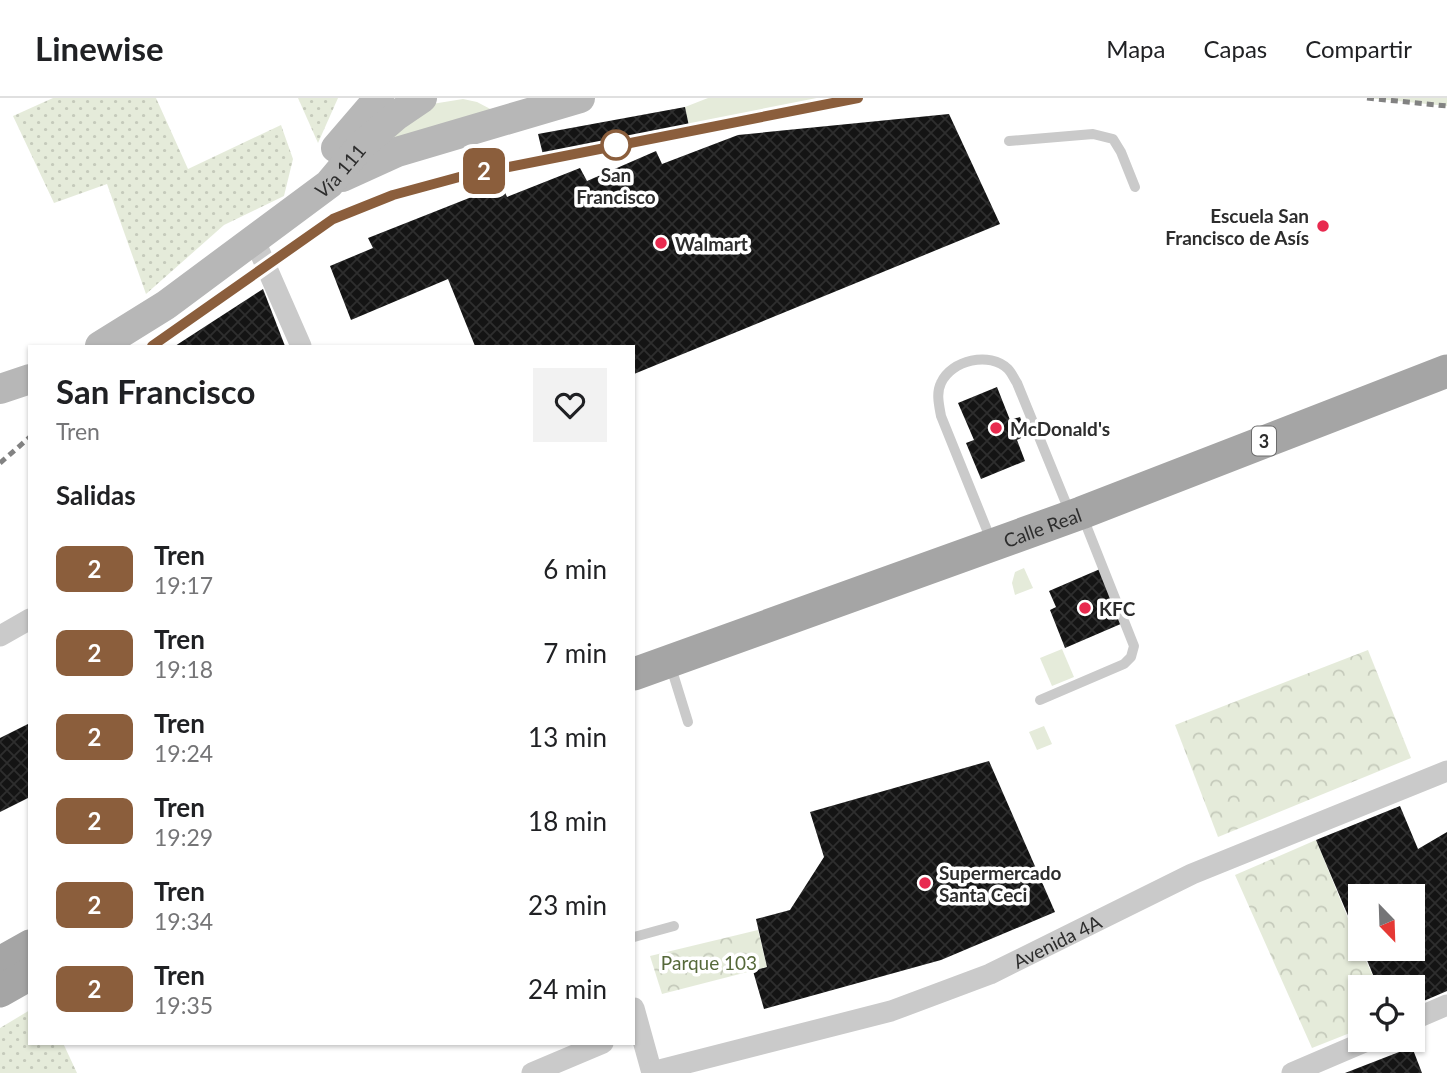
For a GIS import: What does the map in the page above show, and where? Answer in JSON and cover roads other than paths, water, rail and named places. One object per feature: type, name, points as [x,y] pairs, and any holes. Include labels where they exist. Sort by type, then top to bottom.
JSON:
[{"type":"main road","name":"Vía 111","points":[[255,241],[379,98]]},
{"type":"main road","name":"Vía 111","points":[[102,345],[166,305],[329,184],[362,146],[397,115],[422,98]]},
{"type":"main road","points":[[329,184],[368,163],[397,152],[580,98]]},
{"type":"main road","name":"Calle Real","points":[[635,674],[1076,514],[1447,372]]},
{"type":"main road","points":[[0,389],[28,380]]},
{"type":"main road","points":[[0,963],[28,947]]},
{"type":"main road","points":[[0,992],[28,975]]},
{"type":"street","points":[[255,241],[301,345]]},
{"type":"street","points":[[0,636],[28,620]]},
{"type":"street","name":"Avenida 4A","points":[[652,1072],[891,1011],[990,974],[1192,874],[1447,771]]},
{"type":"street","points":[[1425,1014],[1447,1005]]},
{"type":"street","points":[[635,1022],[652,1072]]},
{"type":"street","points":[[532,1073],[598,1045]]},
{"type":"street","points":[[1292,1073],[1348,1049]]},
{"type":"lane","points":[[1009,141],[1093,134],[1113,139],[1135,187]]},
{"type":"lane","points":[[993,544],[941,416],[937,397],[940,383],[949,372],[980,358],[996,361],[1008,368],[1017,383],[1134,646],[1125,664],[1040,700]]},
{"type":"lane","points":[[669,662],[688,722]]},
{"type":"lane","points":[[635,937],[674,926]]},
{"type":"railway","points":[[153,345],[333,219],[393,195],[463,176],[858,98]]},
{"type":"railway","points":[[1367,98],[1447,106]]},
{"type":"railway","points":[[0,463],[28,439]]},
{"type":"train","name":"2","points":[[153,345],[333,219],[393,195],[463,176],[544,159],[858,98]]},
{"type":"place","name":"San Francisco","points":[[616,145]]},
{"type":"place","name":"Escuela San Francisco de Asís","points":[[1323,226]]},
{"type":"place","name":"Walmart","points":[[661,243]]},
{"type":"place","name":"McDonald's","points":[[996,428]]},
{"type":"place","name":"KFC","points":[[1085,608]]},
{"type":"place","name":"Supermercado Santa Ceci","points":[[925,883]]},
{"type":"park label","name":"Parque 103","points":[[709,962]]}]
